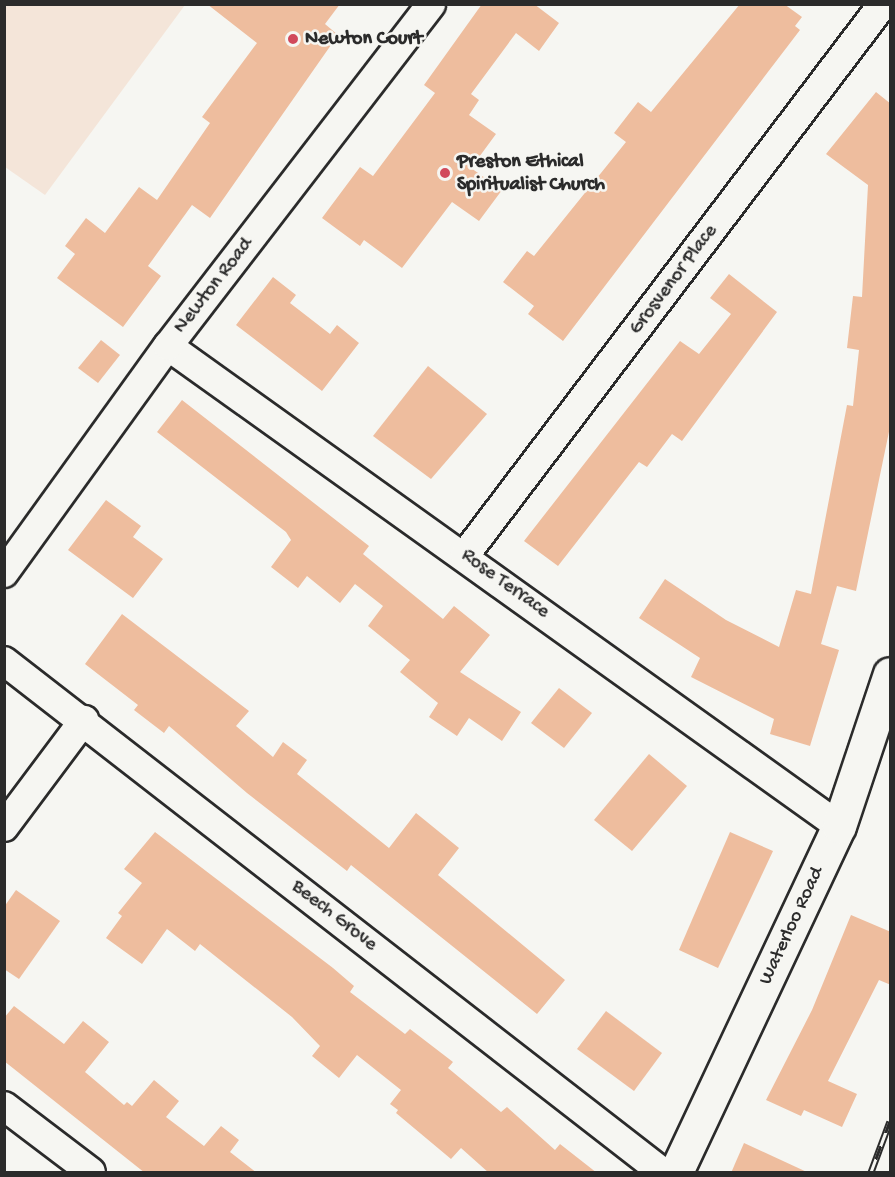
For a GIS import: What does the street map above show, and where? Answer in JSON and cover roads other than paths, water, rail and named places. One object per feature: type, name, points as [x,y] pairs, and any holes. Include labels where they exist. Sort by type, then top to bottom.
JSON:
[{"type":"street","name":"Newton Road","points":[[4,573],[168,346],[431,4]]},
{"type":"street","name":"Grosvenor Place","points":[[465,555],[883,4]]},
{"type":"street","name":"Rose Terrace","points":[[168,346],[465,555],[839,826]]},
{"type":"street","name":"Beech Grove","points":[[4,660],[84,720],[662,1173]]},
{"type":"street","name":"Waterloo Road","points":[[676,1173],[839,826],[891,674]]},
{"type":"street","points":[[4,827],[84,720]]},
{"type":"street","points":[[4,1106],[91,1173]]},
{"type":"railway","points":[[871,1172],[890,1121]]},
{"type":"place","name":"Newton Court","points":[[293,39]]},
{"type":"place","name":"Preston Ethical Spiritualist Church","points":[[445,173]]}]
